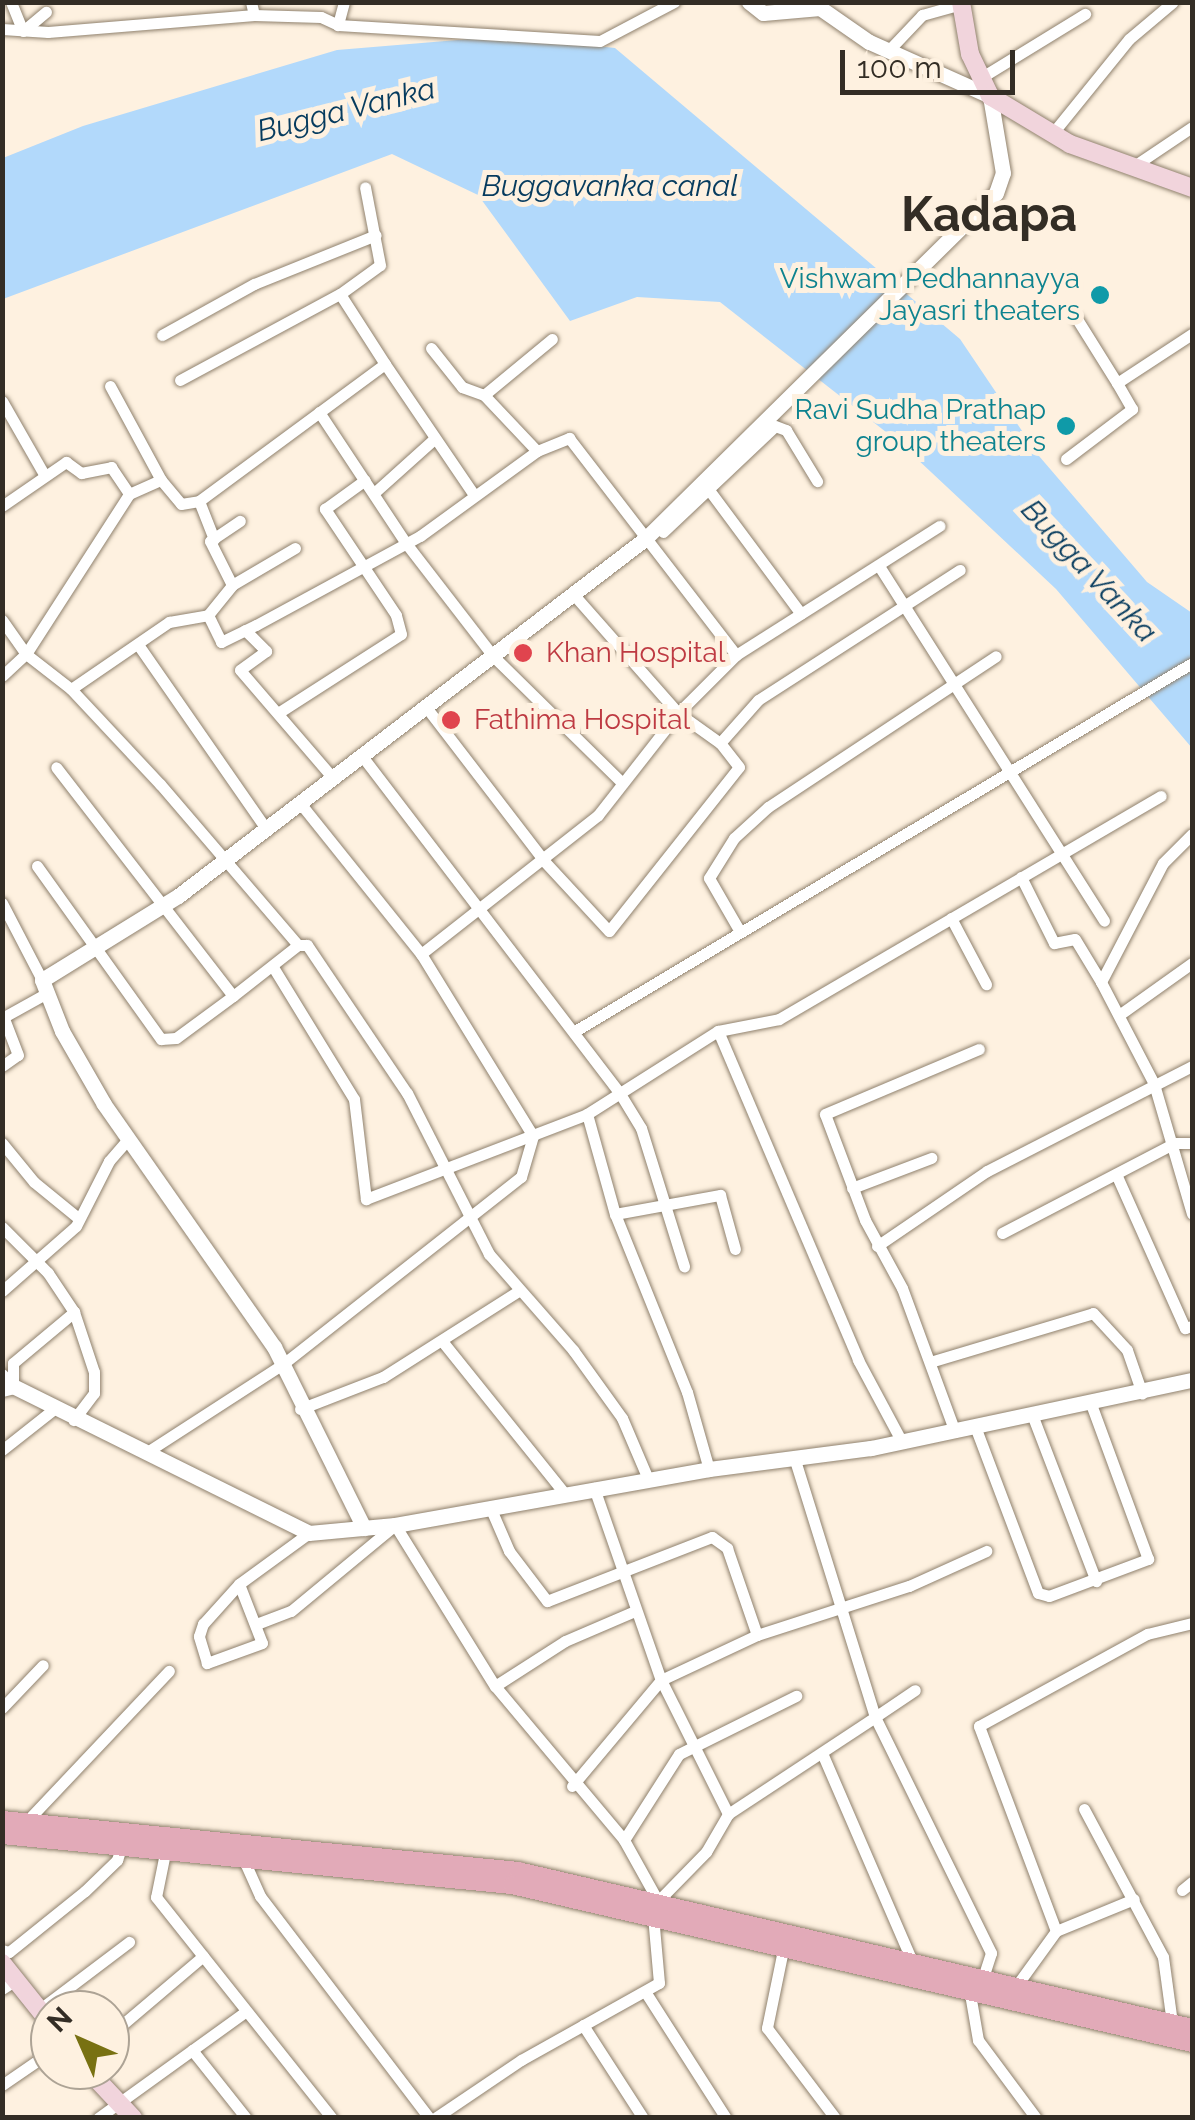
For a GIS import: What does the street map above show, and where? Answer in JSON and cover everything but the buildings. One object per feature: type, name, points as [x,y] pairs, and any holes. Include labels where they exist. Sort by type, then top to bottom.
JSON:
[{"type":"main road","points":[[961,3],[970,54],[990,96],[1052,134],[1131,168],[1192,188]]},
{"type":"main road","points":[[2,1820],[449,1862],[911,1959],[1192,2043]]},
{"type":"main road","points":[[2,1835],[242,1855],[512,1885],[655,1908],[784,1945],[1017,1985],[1192,2028]]},
{"type":"main road","points":[[2,1963],[9,1985],[30,2004]]},
{"type":"main road","points":[[107,2090],[126,2110]]},
{"type":"street","points":[[10,2],[10,32]]},
{"type":"street","points":[[338,25],[344,2]]},
{"type":"street","points":[[10,32],[253,9],[322,17],[338,25],[600,41],[674,2]]},
{"type":"street","points":[[648,540],[996,193],[1003,173],[990,96],[888,51],[820,8],[763,13],[749,2]]},
{"type":"street","points":[[1052,134],[1129,39],[1173,2]]},
{"type":"street","points":[[888,51],[922,15],[961,3]]},
{"type":"street","points":[[10,32],[46,12]]},
{"type":"street","points":[[982,76],[1085,14]]},
{"type":"street","points":[[1131,168],[1192,127]]},
{"type":"street","points":[[180,380],[340,294],[379,267],[365,187]]},
{"type":"street","points":[[162,335],[254,284],[376,235]]},
{"type":"street","points":[[340,294],[474,495]]},
{"type":"street","points":[[1066,459],[1132,409],[1077,319]]},
{"type":"street","points":[[1117,383],[1192,334]]},
{"type":"street","points":[[484,395],[552,340]]},
{"type":"street","points":[[430,348],[462,386],[484,395],[537,451]]},
{"type":"street","points":[[110,386],[161,480],[181,504],[198,501],[385,364]]},
{"type":"street","points":[[2,401],[45,476]]},
{"type":"street","points":[[318,412],[405,542],[493,656],[620,782]]},
{"type":"street","points":[[2,1066],[18,1055],[4,1018],[96,947],[227,859],[648,540],[709,490],[775,426],[786,430],[817,481]]},
{"type":"street","points":[[208,615],[221,642],[365,566],[537,451],[569,438],[736,655]]},
{"type":"street","points":[[374,494],[434,439]]},
{"type":"street","points":[[2,506],[66,462],[81,473],[111,467],[129,494]]},
{"type":"street","points":[[2,676],[26,654],[129,494],[161,480]]},
{"type":"street","points":[[278,713],[401,634],[365,566],[324,509],[364,480]]},
{"type":"street","points":[[709,490],[801,614]]},
{"type":"street","points":[[198,501],[232,584]]},
{"type":"street","points":[[214,538],[240,522]]},
{"type":"street","points":[[421,954],[483,911],[598,815],[620,782],[678,713],[736,655],[939,526]]},
{"type":"street","points":[[71,689],[169,622],[208,615],[232,584],[296,548]]},
{"type":"street","points":[[879,566],[1104,921]]},
{"type":"street","points":[[720,742],[758,700],[960,570]]},
{"type":"street","points":[[426,707],[545,862],[609,932],[739,768],[720,742],[678,713],[573,594]]},
{"type":"street","points":[[2,620],[26,654],[71,689],[227,859],[298,945]]},
{"type":"street","points":[[245,630],[266,651],[240,670],[333,778]]},
{"type":"street","points":[[139,646],[266,829]]},
{"type":"street","points":[[739,930],[709,878],[734,838],[768,808],[996,656]]},
{"type":"street","points":[[575,1031],[1007,769],[1192,664]]},
{"type":"street","points":[[362,756],[619,1092],[641,1128],[684,1266]]},
{"type":"street","points":[[56,767],[232,996]]},
{"type":"street","points":[[273,967],[354,1098],[366,1199],[588,1114],[718,1031],[779,1019],[1161,796]]},
{"type":"street","points":[[148,1452],[283,1364],[468,1214],[521,1178],[533,1136],[421,954],[300,803]]},
{"type":"street","points":[[1101,982],[1163,863],[1192,834]]},
{"type":"street","points":[[37,866],[161,1038],[176,1038],[298,945],[307,944],[450,1168],[468,1214],[520,1290],[622,1418],[648,1479]]},
{"type":"street","points":[[1021,877],[1054,943],[1075,939],[1120,1015],[1154,1084],[1192,1214]]},
{"type":"street","points":[[2,903],[45,986],[62,1031],[283,1364],[300,1410],[364,1528]]},
{"type":"street","points":[[952,918],[986,984]]},
{"type":"street","points":[[1120,1015],[1192,963]]},
{"type":"street","points":[[718,1031],[858,1360],[902,1442]]},
{"type":"street","points":[[956,1432],[902,1288],[877,1246],[825,1114],[978,1049]]},
{"type":"street","points":[[877,1246],[987,1172],[1192,1066]]},
{"type":"street","points":[[588,1114],[616,1214],[687,1392],[708,1468]]},
{"type":"street","points":[[2,1291],[38,1264],[78,1218],[130,1138]]},
{"type":"street","points":[[1002,1233],[1174,1143],[1192,1143]]},
{"type":"street","points":[[2,1144],[34,1182],[78,1218]]},
{"type":"street","points":[[852,1188],[930,1158]]},
{"type":"street","points":[[1116,1174],[1185,1328],[1192,1326]]},
{"type":"street","points":[[616,1214],[720,1196],[735,1249]]},
{"type":"street","points":[[2,1227],[38,1264],[74,1312],[94,1393],[74,1420]]},
{"type":"street","points":[[300,1410],[383,1377],[520,1290]]},
{"type":"street","points":[[74,1312],[12,1363],[6,1383],[308,1533]]},
{"type":"street","points":[[930,1362],[1092,1313],[1126,1350],[1142,1393]]},
{"type":"street","points":[[442,1341],[564,1493]]},
{"type":"street","points":[[239,1584],[258,1623],[262,1643],[206,1664],[199,1636],[203,1624],[239,1584],[308,1533],[395,1525],[708,1468],[902,1442],[1192,1380]]},
{"type":"street","points":[[976,1429],[1038,1593],[1096,1581],[1148,1557],[1091,1404]]},
{"type":"street","points":[[2,1450],[54,1409]]},
{"type":"street","points":[[1033,1417],[1096,1581]]},
{"type":"street","points":[[794,1458],[875,1717],[992,1953],[974,1980],[978,2040],[1036,2118]]},
{"type":"street","points":[[594,1488],[618,1568],[661,1680],[728,1814]]},
{"type":"street","points":[[490,1507],[509,1551],[546,1601],[618,1568],[712,1537],[727,1548],[757,1635]]},
{"type":"street","points":[[258,1623],[291,1611],[395,1525]]},
{"type":"street","points":[[242,1855],[260,1896],[432,2118],[659,1983],[662,1966],[655,1908],[624,1840],[572,1786],[495,1686],[395,1525]]},
{"type":"street","points":[[572,1786],[661,1680],[757,1635],[839,1611],[986,1551]]},
{"type":"street","points":[[495,1686],[565,1641],[635,1611]]},
{"type":"street","points":[[1056,1931],[979,1726],[1147,1634],[1192,1622]]},
{"type":"street","points":[[2,1708],[43,1665]]},
{"type":"street","points":[[26,1822],[169,1672]]},
{"type":"street","points":[[655,1908],[706,1852],[728,1814],[915,1690]]},
{"type":"street","points":[[624,1840],[679,1754],[796,1696]]},
{"type":"street","points":[[822,1753],[911,1959]]},
{"type":"street","points":[[1084,1809],[1163,1957],[1172,2023]]},
{"type":"street","points":[[2,1950],[9,1952],[85,1891],[117,1860],[122,1845]]},
{"type":"street","points":[[166,1848],[153,1890],[244,2012],[332,2118]]},
{"type":"street","points":[[1017,1985],[1056,1931],[1134,1900]]},
{"type":"street","points":[[75,1990],[128,1942]]},
{"type":"street","points":[[784,1945],[767,2028],[835,2118]]},
{"type":"street","points":[[130,2018],[203,1956]]},
{"type":"street","points":[[646,1993],[726,2118]]},
{"type":"street","points":[[98,2118],[126,2110],[192,2050],[244,2012]]},
{"type":"street","points":[[583,2025],[643,2118]]},
{"type":"street","points":[[192,2050],[246,2118]]},
{"type":"street","points":[[2,2084],[30,2065]]},
{"type":"water","name":"Buggavanka canal","points":[[506,36],[615,48],[960,339],[1039,456],[1147,582],[1192,613],[1192,748],[1056,589],[900,443],[720,302],[637,297],[570,321],[478,195],[392,154],[3,299],[3,158],[83,126],[337,50]]},
{"type":"place","name":"Vishwam Pedhannayya Jayasri theaters","points":[[1100,295]]},
{"type":"place","name":"Ravi Sudha Prathap group theaters","points":[[1066,426]]},
{"type":"place","name":"Khan Hospital","points":[[523,653]]},
{"type":"place","name":"Fathima Hospital","points":[[451,720]]},
{"type":"district","name":"Kadapa","points":[[989,215]]},
{"type":"water label","name":"Bugga Vanka","points":[[346,110]]},
{"type":"water label","name":"Bugga Vanka","points":[[1089,571]]}]
